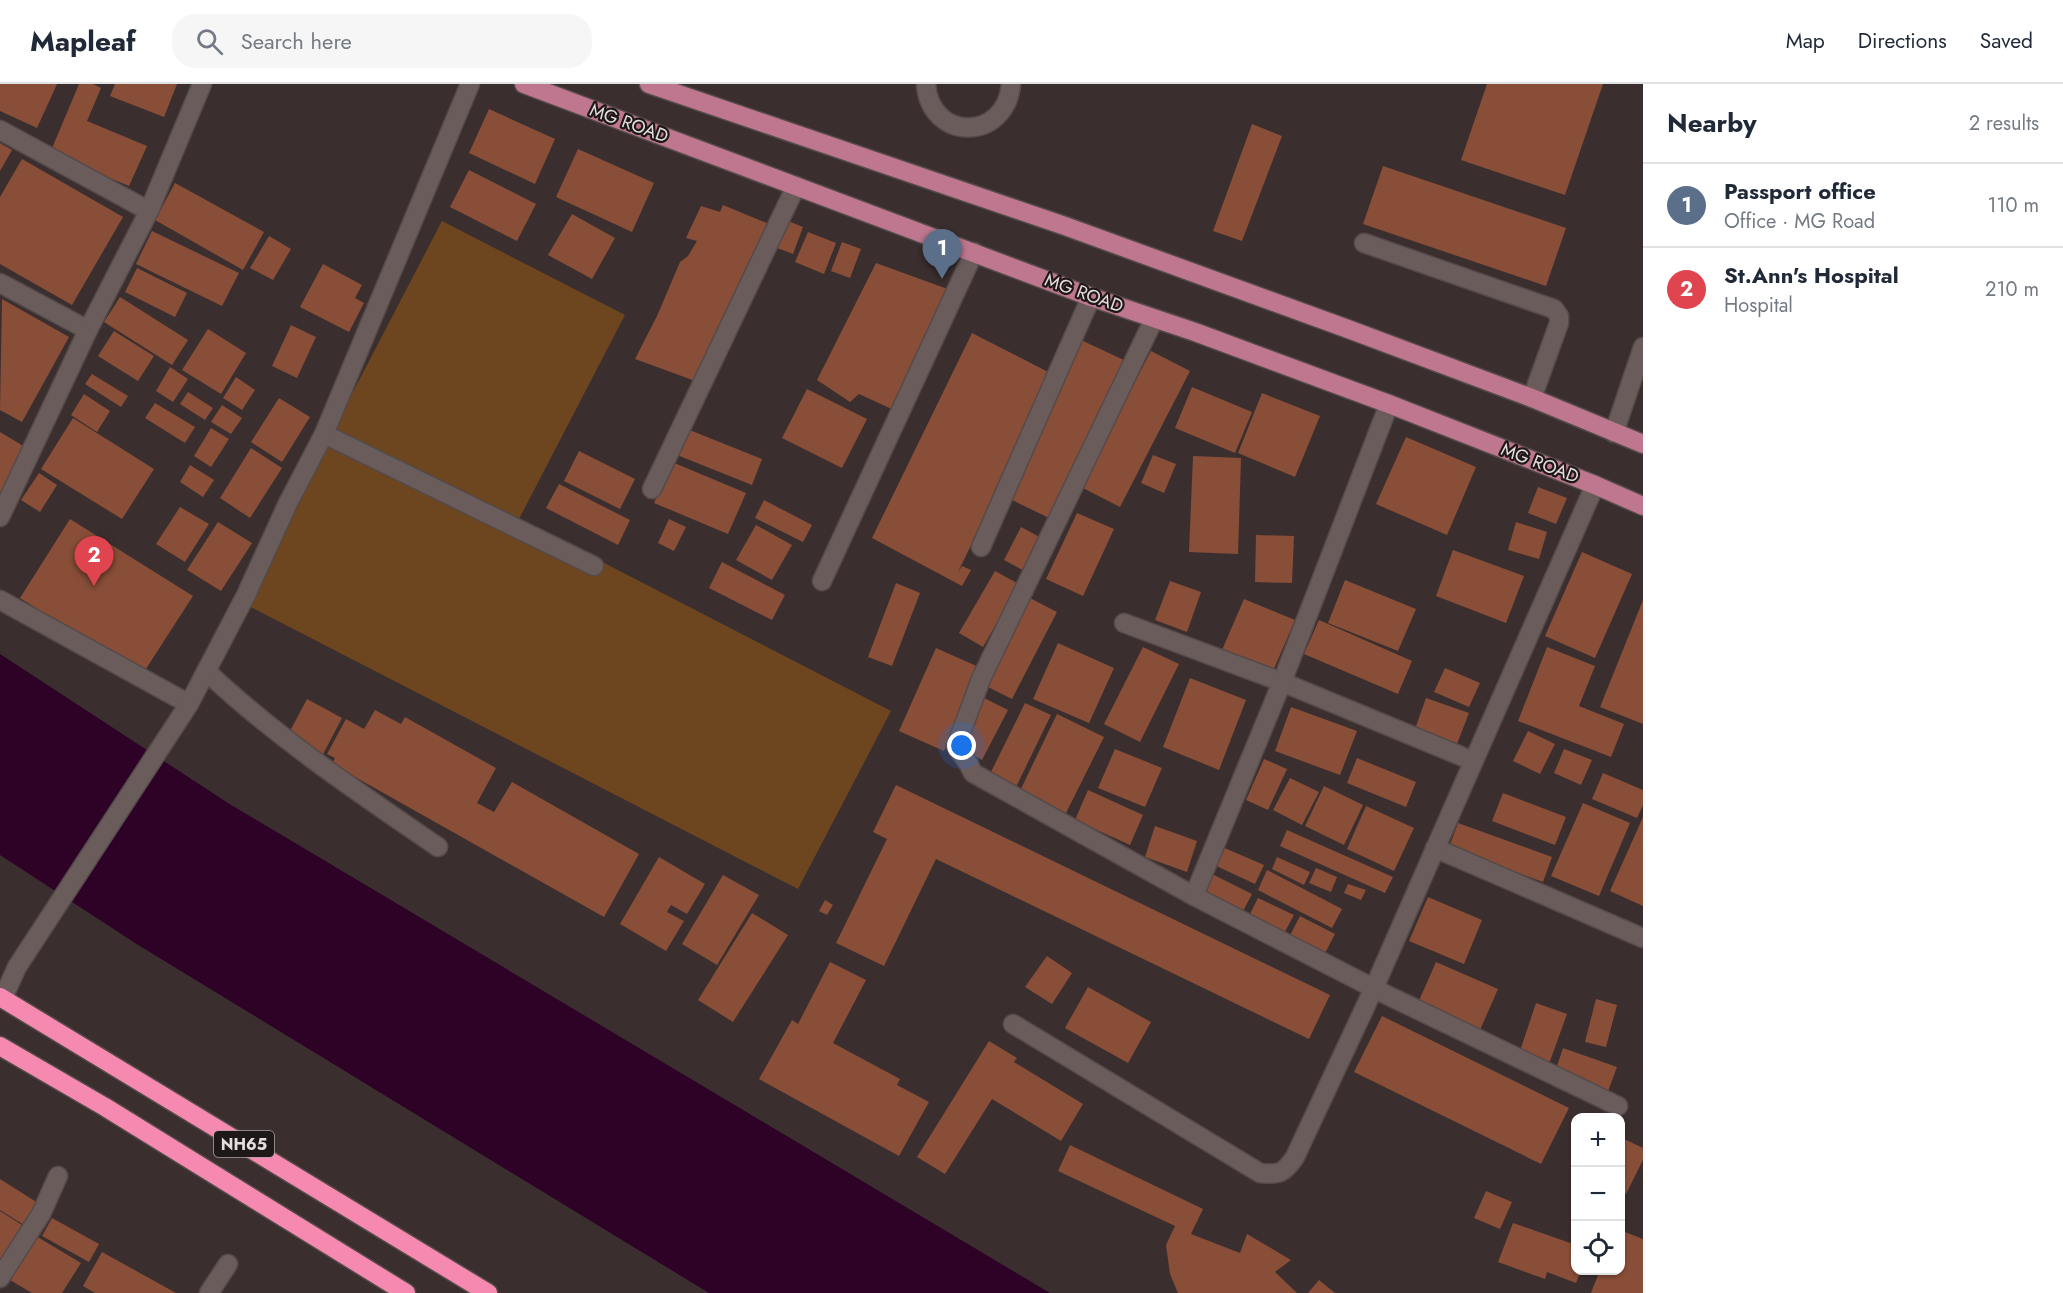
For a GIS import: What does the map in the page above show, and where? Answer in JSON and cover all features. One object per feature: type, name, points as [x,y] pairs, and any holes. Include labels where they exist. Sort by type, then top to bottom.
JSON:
[{"type":"highway","name":"NH65","points":[[1,997],[488,1293]]},
{"type":"highway","name":"NH65","points":[[0,1046],[105,1107],[406,1293]]},
{"type":"main road","points":[[649,84],[670,89],[1065,226],[1532,398],[1643,444]]},
{"type":"main road","name":"MG ROAD","points":[[535,86],[1091,297],[1389,404],[1595,484],[1643,506]]},
{"type":"street","points":[[0,517],[88,330],[149,211],[202,84]]},
{"type":"street","points":[[1,997],[17,967],[179,721],[246,595],[288,503],[324,434],[470,84]]},
{"type":"street","points":[[926,84],[928,99],[934,111],[944,120],[956,126],[969,128],[995,119],[1010,96],[1011,84]]},
{"type":"street","points":[[0,129],[149,211]]},
{"type":"street","points":[[652,489],[796,186]]},
{"type":"street","points":[[1364,243],[1554,309],[1559,316],[1559,323],[1532,398]]},
{"type":"street","points":[[822,581],[974,252]]},
{"type":"street","points":[[0,283],[88,330]]},
{"type":"street","points":[[981,547],[1091,297]]},
{"type":"street","points":[[1154,319],[981,679],[956,746],[973,773],[1194,896],[1374,988],[1618,1106]]},
{"type":"street","points":[[1614,433],[1643,347]]},
{"type":"street","points":[[1194,896],[1282,682],[1389,404]]},
{"type":"street","points":[[324,434],[594,567]]},
{"type":"street","points":[[1013,1024],[1260,1173],[1272,1174],[1286,1171],[1295,1157],[1374,988],[1595,484]]},
{"type":"street","points":[[0,600],[189,704]]},
{"type":"street","points":[[1124,623],[1282,682],[1473,761]]},
{"type":"street","points":[[206,671],[239,703],[306,756],[438,848]]},
{"type":"street","points":[[1435,848],[1643,938]]},
{"type":"street","points":[[0,1278],[41,1214],[58,1176]]},
{"type":"street","points":[[209,1293],[228,1264]]},
{"type":"shaded area","points":[[442,221],[625,315],[519,519],[891,711],[798,889],[243,603]]},
{"type":"shaded area","points":[[0,654],[228,803],[1050,1293],[709,1293],[135,943],[0,855]]},
{"type":"building","points":[[0,84],[57,84],[37,128],[0,111]]},
{"type":"building","points":[[79,84],[93,84],[101,88],[87,121],[147,146],[129,186],[50,153]]},
{"type":"building","points":[[115,84],[177,84],[164,117],[110,96]]},
{"type":"building","points":[[1487,84],[1603,84],[1565,195],[1461,160]]},
{"type":"building","points":[[489,109],[555,139],[535,184],[469,153]]},
{"type":"building","points":[[1252,124],[1282,136],[1242,241],[1213,231]]},
{"type":"building","points":[[0,143],[12,150],[0,171]]},
{"type":"building","points":[[578,149],[654,183],[632,232],[556,197]]},
{"type":"building","points":[[22,159],[123,217],[72,305],[0,264],[0,197]]},
{"type":"building","points":[[1383,166],[1566,228],[1546,286],[1363,224]]},
{"type":"building","points":[[469,170],[536,204],[517,241],[450,207]]},
{"type":"building","points":[[175,183],[264,232],[243,270],[155,220]]},
{"type":"building","points":[[723,205],[769,224],[698,382],[635,359],[657,316],[680,262],[688,256],[697,241],[686,238],[701,206],[720,212]]},
{"type":"building","points":[[572,214],[615,238],[592,279],[548,255]]},
{"type":"building","points":[[783,219],[803,227],[793,254],[772,246]]},
{"type":"building","points":[[152,231],[239,273],[222,306],[136,264]]},
{"type":"building","points":[[808,232],[836,243],[824,274],[795,262]]},
{"type":"building","points":[[269,236],[291,249],[273,280],[250,268]]},
{"type":"building","points":[[842,242],[861,249],[850,278],[831,271]]},
{"type":"building","points":[[876,263],[953,291],[896,411],[859,394],[850,402],[817,380]]},
{"type":"building","points":[[323,264],[362,285],[355,298],[364,303],[349,332],[300,307]]},
{"type":"building","points":[[137,268],[187,293],[175,317],[125,292]]},
{"type":"building","points":[[120,297],[188,340],[172,365],[104,322]]},
{"type":"building","points":[[2,299],[69,337],[22,422],[0,410]]},
{"type":"building","points":[[291,325],[316,337],[297,378],[272,366]]},
{"type":"building","points":[[208,329],[246,353],[221,394],[182,370]]},
{"type":"building","points":[[114,331],[154,356],[138,381],[98,356]]},
{"type":"building","points":[[972,333],[1054,375],[958,572],[962,566],[971,570],[962,586],[872,538]]},
{"type":"building","points":[[1081,340],[1126,361],[1051,519],[1006,497]]},
{"type":"building","points":[[1151,351],[1190,371],[1120,507],[1081,487]]},
{"type":"building","points":[[170,367],[188,379],[173,402],[156,391]]},
{"type":"building","points":[[92,374],[128,396],[121,407],[85,384]]},
{"type":"building","points":[[236,377],[255,390],[242,410],[223,398]]},
{"type":"building","points":[[1192,387],[1252,412],[1235,453],[1175,428]]},
{"type":"building","points":[[807,389],[867,419],[842,468],[782,438]]},
{"type":"building","points":[[188,392],[213,408],[205,420],[180,404]]},
{"type":"building","points":[[1262,393],[1320,416],[1295,477],[1238,453]]},
{"type":"building","points":[[84,394],[110,411],[97,432],[71,415]]},
{"type":"building","points":[[279,398],[310,417],[282,462],[251,442]]},
{"type":"building","points":[[155,403],[195,427],[185,443],[145,418]]},
{"type":"building","points":[[222,405],[242,418],[231,434],[211,422]]},
{"type":"building","points":[[73,418],[154,469],[122,519],[41,469]]},
{"type":"building","points":[[211,428],[229,439],[211,467],[194,456]]},
{"type":"building","points":[[687,429],[762,459],[752,485],[677,455]]},
{"type":"building","points":[[0,432],[30,450],[0,498]]},
{"type":"building","points":[[1406,437],[1476,467],[1447,535],[1376,504]]},
{"type":"building","points":[[251,448],[282,468],[250,518],[220,498]]},
{"type":"building","points":[[579,451],[635,479],[620,509],[564,481]]},
{"type":"building","points":[[1153,455],[1176,464],[1164,493],[1141,483]]},
{"type":"building","points":[[1193,456],[1241,458],[1238,554],[1189,552]]},
{"type":"building","points":[[672,462],[746,493],[728,534],[654,503]]},
{"type":"building","points":[[190,465],[214,480],[203,497],[180,482]]},
{"type":"building","points":[[39,473],[57,485],[40,512],[21,500]]},
{"type":"building","points":[[559,484],[630,520],[618,545],[546,508]]},
{"type":"building","points":[[1538,487],[1567,498],[1556,524],[1528,513]]},
{"type":"building","points":[[764,500],[812,525],[803,542],[755,518]]},
{"type":"building","points":[[180,507],[209,524],[185,562],[156,544]]},
{"type":"building","points":[[1077,513],[1114,529],[1083,596],[1046,579]]},
{"type":"building","points":[[70,519],[193,596],[142,675],[20,598]]},
{"type":"building","points":[[669,519],[686,527],[674,551],[658,543]]},
{"type":"building","points":[[218,522],[252,543],[221,591],[187,570]]},
{"type":"building","points":[[1516,522],[1547,532],[1539,559],[1508,550]]},
{"type":"building","points":[[756,525],[792,545],[772,580],[736,560]]},
{"type":"building","points":[[1021,527],[1047,541],[1030,574],[1004,560]]},
{"type":"building","points":[[1256,535],[1294,536],[1292,583],[1255,582]]},
{"type":"building","points":[[1453,550],[1524,576],[1506,623],[1436,596]]},
{"type":"building","points":[[1582,552],[1632,574],[1595,658],[1545,636]]},
{"type":"building","points":[[722,562],[785,595],[772,620],[709,588]]},
{"type":"building","points":[[995,571],[1019,584],[983,647],[959,633]]},
{"type":"building","points":[[1345,580],[1416,609],[1398,651],[1328,623]]},
{"type":"building","points":[[1170,581],[1201,592],[1187,632],[1155,620]]},
{"type":"building","points":[[896,583],[920,593],[892,666],[868,657]]},
{"type":"building","points":[[1028,597],[1057,612],[1012,699],[982,684]]},
{"type":"building","points":[[1244,599],[1295,620],[1273,671],[1222,650]]},
{"type":"building","points":[[1643,600],[1643,724],[1600,707]]},
{"type":"building","points":[[1319,620],[1412,661],[1398,694],[1304,654]]},
{"type":"building","points":[[1058,643],[1114,668],[1089,723],[1033,699]]},
{"type":"building","points":[[1143,647],[1179,664],[1140,742],[1104,724]]},
{"type":"building","points":[[1547,647],[1595,666],[1579,706],[1624,724],[1611,757],[1518,721]]},
{"type":"building","points":[[936,648],[981,668],[944,751],[899,731]]},
{"type":"building","points":[[1445,668],[1480,683],[1469,707],[1434,692]]},
{"type":"building","points":[[1190,678],[1246,700],[1219,770],[1163,747]]},
{"type":"building","points":[[984,698],[1008,710],[982,760],[960,747]]},
{"type":"building","points":[[1426,698],[1469,713],[1457,744],[1415,729]]},
{"type":"building","points":[[307,699],[342,718],[320,760],[289,733]]},
{"type":"building","points":[[1025,703],[1051,715],[1016,787],[990,774]]},
{"type":"building","points":[[1291,707],[1357,731],[1340,775],[1275,751]]},
{"type":"building","points":[[375,710],[401,724],[405,717],[496,768],[477,803],[494,812],[512,782],[639,854],[604,917],[332,764],[335,758],[327,754],[346,719],[364,729]]},
{"type":"building","points":[[1057,714],[1104,737],[1064,817],[1018,795]]},
{"type":"building","points":[[1528,731],[1555,744],[1540,774],[1513,761]]},
{"type":"building","points":[[1115,749],[1162,768],[1145,807],[1098,788]]},
{"type":"building","points":[[1564,749],[1592,760],[1581,785],[1554,773]]},
{"type":"building","points":[[1357,758],[1416,782],[1406,807],[1347,783]]},
{"type":"building","points":[[1264,759],[1287,769],[1268,810],[1246,800]]},
{"type":"building","points":[[1603,773],[1643,790],[1643,805],[1637,818],[1592,799]]},
{"type":"building","points":[[1290,778],[1319,792],[1302,825],[1273,810]]},
{"type":"building","points":[[896,785],[1330,995],[1309,1039],[936,859],[884,966],[836,943],[887,839],[873,832]]},
{"type":"building","points":[[1324,786],[1363,805],[1344,845],[1305,826]]},
{"type":"building","points":[[1088,790],[1143,815],[1130,845],[1075,820]]},
{"type":"building","points":[[1503,793],[1566,817],[1555,845],[1492,821]]},
{"type":"building","points":[[1583,803],[1630,823],[1599,896],[1551,876]]},
{"type":"building","points":[[1366,806],[1414,828],[1394,871],[1347,849]]},
{"type":"building","points":[[1643,817],[1643,906],[1610,891]]},
{"type":"building","points":[[1458,823],[1552,857],[1543,882],[1449,847]]},
{"type":"building","points":[[1155,826],[1197,841],[1187,872],[1145,857]]},
{"type":"building","points":[[1287,830],[1393,877],[1385,893],[1280,846]]},
{"type":"building","points":[[1220,846],[1264,865],[1255,884],[1212,864]]},
{"type":"building","points":[[659,857],[705,884],[687,914],[671,905],[667,912],[684,921],[666,951],[620,924]]},
{"type":"building","points":[[1277,857],[1310,872],[1304,885],[1272,869]]},
{"type":"building","points":[[1316,868],[1337,877],[1331,892],[1309,883]]},
{"type":"building","points":[[1267,870],[1342,909],[1332,928],[1258,890]]},
{"type":"building","points":[[1212,874],[1252,894],[1241,915],[1201,896]]},
{"type":"building","points":[[723,875],[759,895],[717,965],[682,944]]},
{"type":"building","points":[[1348,884],[1366,890],[1361,900],[1344,893]]},
{"type":"building","points":[[1428,897],[1482,920],[1464,964],[1409,941]]},
{"type":"building","points":[[1258,898],[1294,915],[1282,937],[1247,920]]},
{"type":"building","points":[[825,900],[833,905],[827,915],[819,911]]},
{"type":"building","points":[[752,913],[788,935],[733,1022],[698,1000]]},
{"type":"building","points":[[1300,916],[1335,934],[1322,959],[1287,941]]},
{"type":"building","points":[[1047,956],[1072,973],[1052,1004],[1025,987]]},
{"type":"building","points":[[830,962],[866,980],[833,1043],[900,1079],[897,1085],[929,1102],[899,1156],[759,1079],[792,1020],[798,1024]]},
{"type":"building","points":[[1436,962],[1498,989],[1480,1030],[1418,1003]]},
{"type":"building","points":[[1088,987],[1151,1022],[1128,1063],[1065,1028]]},
{"type":"building","points":[[1596,999],[1617,1005],[1606,1047],[1585,1042]]},
{"type":"building","points":[[1536,1003],[1567,1014],[1549,1064],[1519,1054]]},
{"type":"building","points":[[1382,1016],[1569,1108],[1541,1164],[1354,1072]]},
{"type":"building","points":[[989,1041],[1017,1058],[1014,1062],[1083,1104],[1061,1141],[992,1099],[945,1174],[917,1157]]},
{"type":"building","points":[[1563,1048],[1617,1067],[1607,1094],[1555,1072]]},
{"type":"building","points":[[1625,1139],[1643,1148],[1643,1160],[1626,1194]]},
{"type":"building","points":[[1070,1145],[1203,1209],[1191,1234],[1240,1253],[1247,1234],[1291,1260],[1275,1272],[1297,1293],[1178,1293],[1170,1274],[1166,1245],[1175,1226],[1058,1171]]},
{"type":"building","points":[[0,1179],[38,1203],[24,1225],[0,1210]]},
{"type":"building","points":[[1486,1191],[1512,1202],[1500,1229],[1474,1218]]},
{"type":"building","points":[[0,1211],[22,1225],[0,1261]]},
{"type":"building","points":[[52,1218],[99,1244],[89,1262],[42,1236]]},
{"type":"building","points":[[1513,1223],[1571,1243],[1571,1275],[1579,1275],[1576,1283],[1547,1272],[1545,1279],[1498,1262]]},
{"type":"building","points":[[1625,1232],[1643,1239],[1643,1293],[1591,1293],[1598,1275],[1625,1275]]},
{"type":"building","points":[[36,1236],[81,1263],[62,1293],[32,1293],[10,1280]]},
{"type":"building","points":[[102,1252],[176,1293],[95,1293],[83,1286]]},
{"type":"building","points":[[1319,1280],[1335,1293],[1308,1293]]},
{"type":"place","name":"Passport office","points":[[942,279]]},
{"type":"place","name":"St.Ann's Hospital","points":[[94,586]]}]
